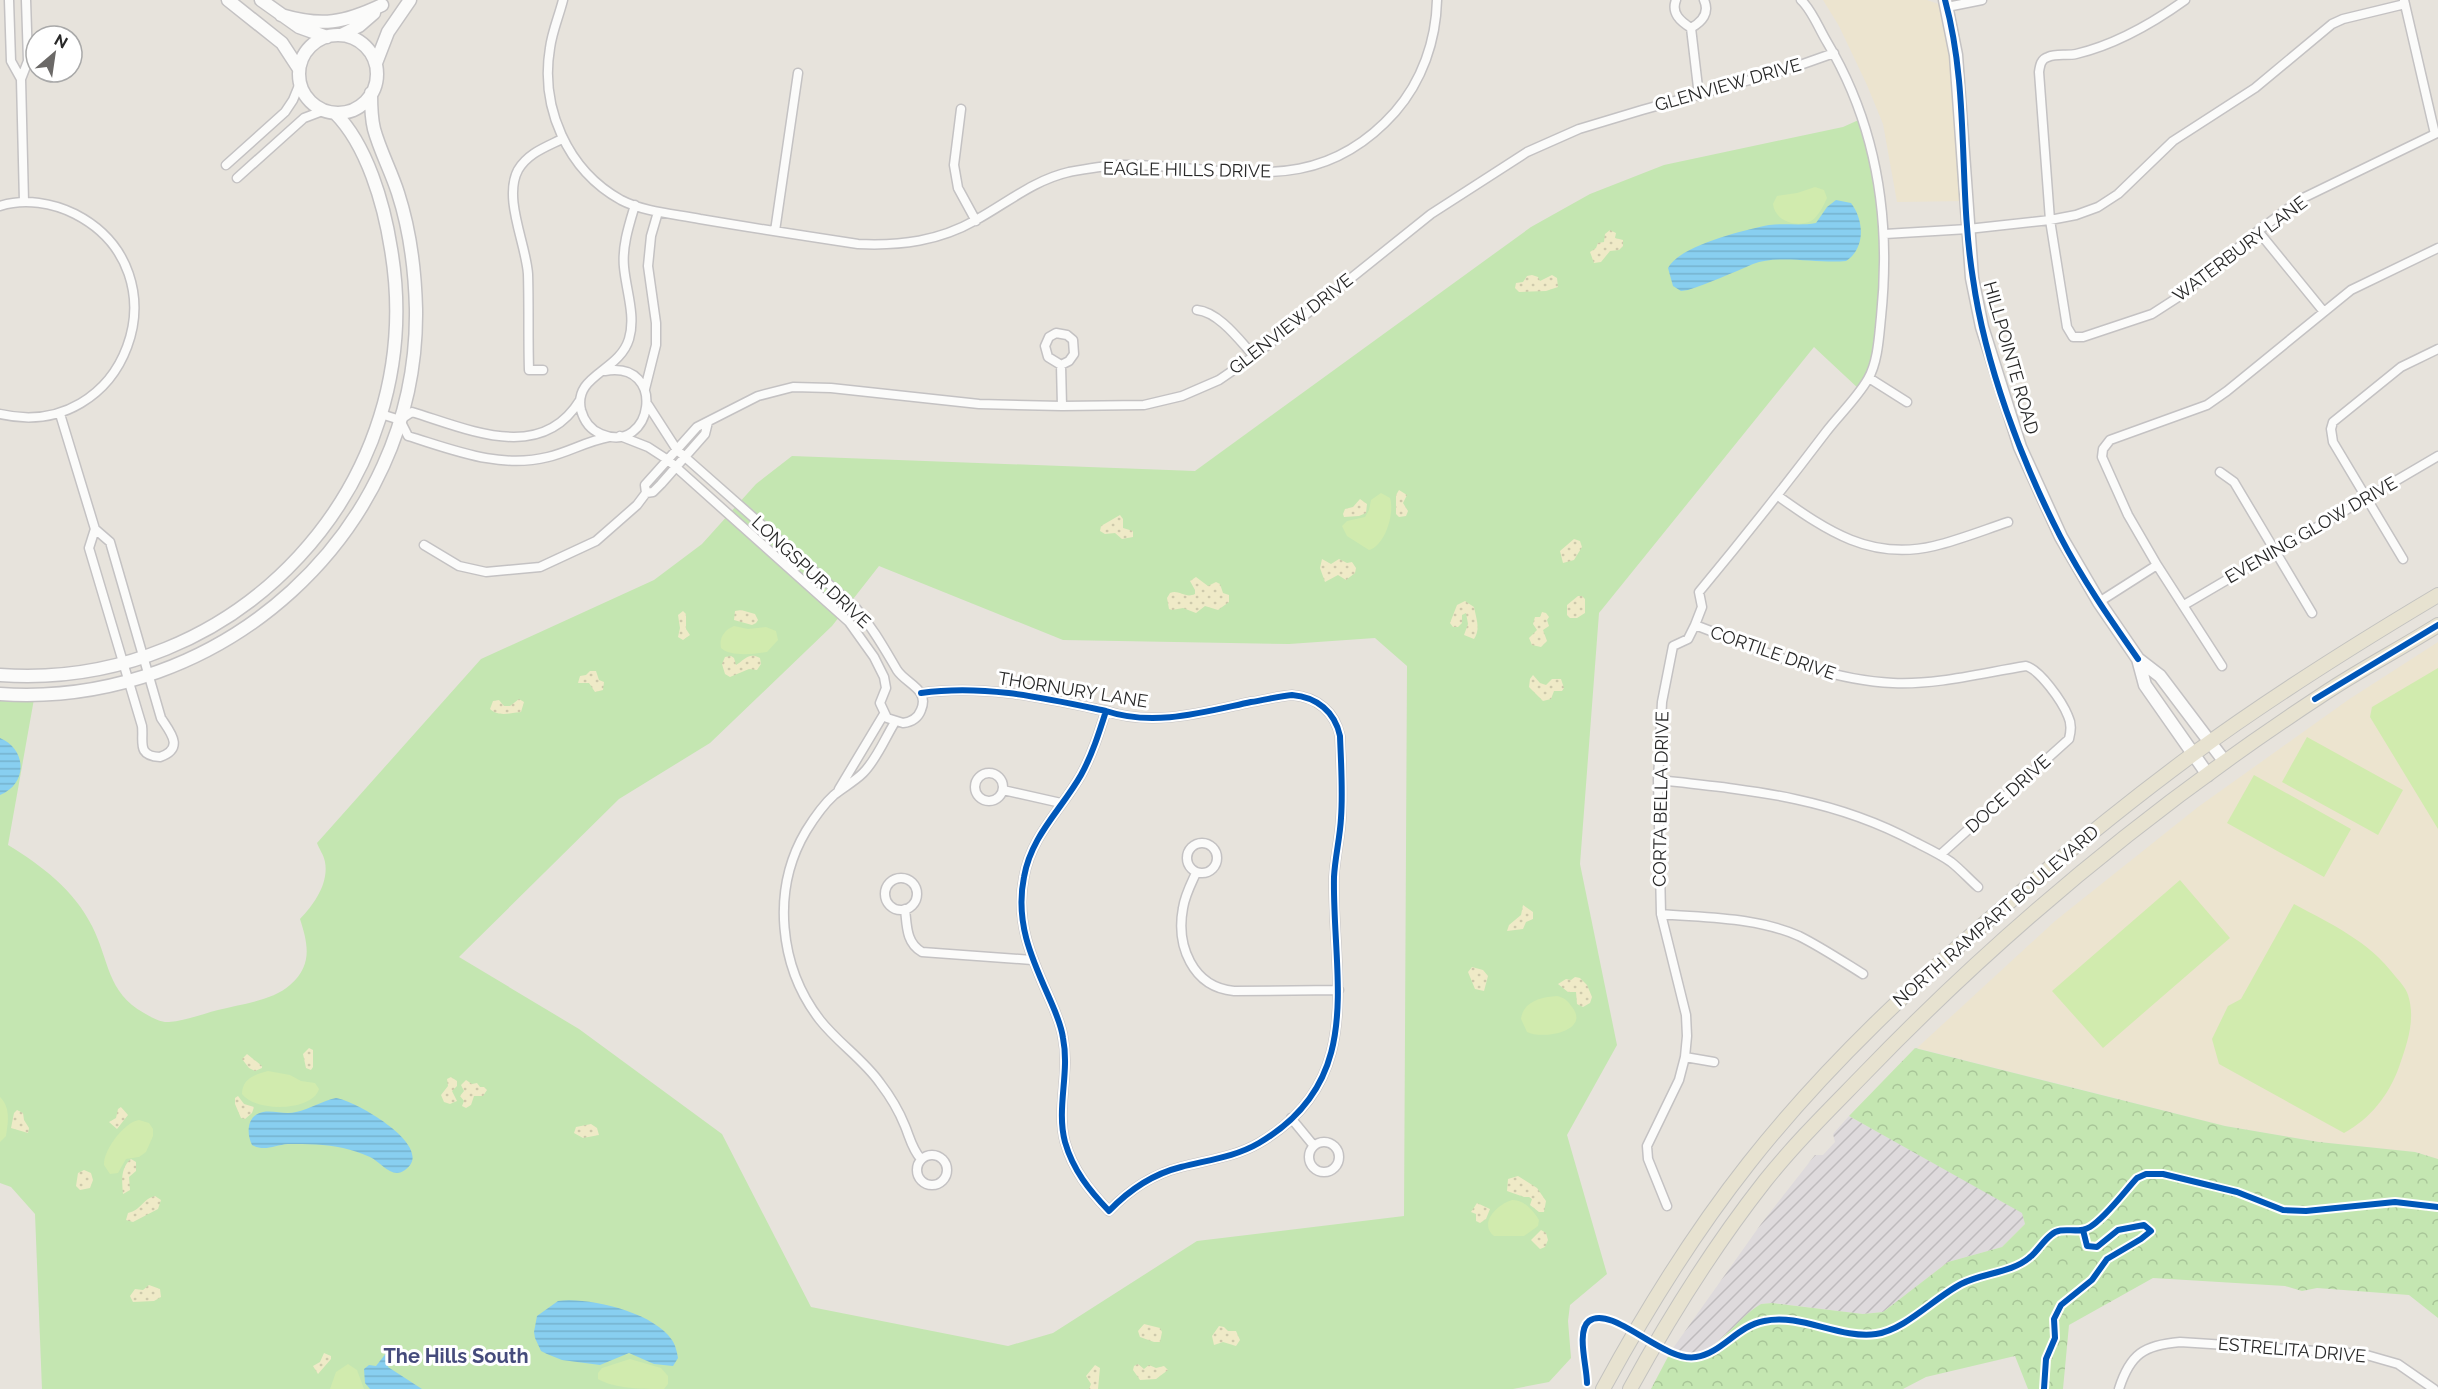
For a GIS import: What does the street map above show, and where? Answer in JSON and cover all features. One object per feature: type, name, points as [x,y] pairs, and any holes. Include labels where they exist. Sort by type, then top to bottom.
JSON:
[{"type":"main road","points":[[0,675],[51,675],[123,664],[201,633],[233,614],[299,558],[320,532],[351,486],[368,450],[381,414],[390,376],[396,333],[396,298],[393,258],[383,211],[371,175],[353,135],[330,111],[308,99],[300,83],[299,69],[282,43],[228,0]]},
{"type":"main road","points":[[261,0],[298,27],[327,37]]},
{"type":"main road","points":[[0,694],[60,694],[128,682],[189,660],[223,643],[258,620],[303,581],[327,555],[358,511],[383,463],[400,420],[414,344],[414,279],[402,209],[373,128],[371,93],[376,79],[376,63],[388,32],[410,0]]},
{"type":"main road","points":[[299,69],[310,47],[327,37],[341,35],[359,26],[385,3]]},
{"type":"main road","points":[[281,15],[302,20],[332,22],[356,17],[385,3]]},
{"type":"main road","name":"HILLPOINTE ROAD","points":[[1946,4],[1956,55],[1972,278],[1982,327],[2020,447],[2061,537],[2099,602],[2138,659],[2160,676],[2225,762]]},
{"type":"main road","points":[[341,35],[362,43],[376,63]]},
{"type":"main road","points":[[330,111],[354,109],[371,93]]},
{"type":"main road","name":"NORTH RAMPART BOULEVARD","points":[[1603,1389],[1643,1317],[1686,1249],[1749,1163],[1788,1115],[1862,1037],[1940,961],[2108,819],[2193,754],[2365,639],[2438,595]]},
{"type":"main road","name":"NORTH RAMPART BOULEVARD","points":[[1630,1389],[1665,1327],[1738,1217],[1767,1178],[1808,1132],[1923,1015],[2032,914],[2225,762],[2323,694],[2438,625]]},
{"type":"main road","name":"HILLPOINTE ROAD","points":[[2138,659],[2145,685],[2208,775]]},
{"type":"main road","points":[[1749,1163],[1767,1178]]},
{"type":"street","points":[[9,0],[11,61],[21,79]]},
{"type":"street","points":[[24,202],[21,79],[28,61],[26,0]]},
{"type":"street","name":"EAGLE HILLS DRIVE","points":[[563,0],[550,47],[548,72],[551,106],[562,139],[577,162],[597,183],[622,200],[658,212],[858,244],[890,246],[918,243],[948,234],[976,221],[1029,187],[1066,173],[1123,165],[1270,174],[1313,167],[1349,151],[1379,130],[1407,98],[1426,63],[1437,21],[1437,0]]},
{"type":"street","points":[[1676,0],[1674,9],[1676,14],[1691,28],[1699,96]]},
{"type":"street","points":[[1691,28],[1705,15],[1707,7],[1704,0]]},
{"type":"street","points":[[1695,625],[1702,607],[1699,592],[1779,496],[1869,378],[1874,363],[1884,285],[1885,234],[1877,171],[1863,118],[1834,53],[1801,0]]},
{"type":"street","points":[[1946,4],[1982,0]]},
{"type":"street","points":[[2050,220],[2039,72],[2041,63],[2047,57],[2076,54],[2112,41],[2142,27],[2185,0]]},
{"type":"street","points":[[1885,234],[1968,229],[2050,220],[2076,215],[2098,207],[2118,194],[2173,141],[2255,88],[2331,24],[2404,2]]},
{"type":"street","name":"WATERBURY LANE","points":[[2050,220],[2067,327],[2073,337],[2083,337],[2152,314],[2183,294],[2258,231],[2301,199],[2435,134],[2404,2]]},
{"type":"street","name":"GLENVIEW DRIVE","points":[[424,545],[459,566],[486,572],[540,567],[596,541],[638,505],[646,493],[645,485],[698,427],[758,396],[793,387],[831,388],[979,404],[1062,406],[1144,405],[1182,396],[1219,380],[1254,356],[1431,214],[1527,152],[1580,129],[1786,70],[1834,53]]},
{"type":"street","points":[[775,231],[798,74]]},
{"type":"street","points":[[226,165],[285,112],[300,83]]},
{"type":"street","points":[[961,109],[954,165],[958,188],[976,221]]},
{"type":"street","points":[[237,178],[304,118],[330,111]]},
{"type":"street","points":[[543,370],[529,370],[528,271],[513,186],[526,159],[562,139]]},
{"type":"street","points":[[0,206],[24,202],[48,204],[85,219],[100,231],[123,261],[134,296],[132,332],[119,365],[98,390],[74,408],[60,414],[24,418],[0,414]]},
{"type":"street","points":[[400,420],[412,412],[485,434],[518,437],[543,433],[556,427],[570,416],[588,382],[605,371],[623,352],[631,332],[623,256],[635,205]]},
{"type":"street","points":[[381,414],[400,420],[408,436],[469,455],[502,461],[526,461],[551,457],[585,443],[632,432],[645,416],[648,405],[645,389],[656,345],[656,323],[648,266],[650,242],[658,212]]},
{"type":"street","points":[[2258,231],[2324,312]]},
{"type":"street","points":[[2222,666],[2157,565],[2128,514],[2102,457],[2103,450],[2110,441],[2207,405],[2352,290],[2438,248]]},
{"type":"street","points":[[1197,310],[1204,311],[1230,328],[1254,356]]},
{"type":"street","points":[[2403,560],[2333,442],[2331,429],[2333,422],[2401,367],[2438,349]]},
{"type":"street","points":[[1061,365],[1062,406]]},
{"type":"street","points":[[605,371],[619,370],[631,374],[645,389]]},
{"type":"street","points":[[1869,378],[1907,402]]},
{"type":"street","points":[[581,399],[582,412],[591,427],[601,434],[616,436]]},
{"type":"street","name":"LONGSPUR DRIVE","points":[[648,405],[677,450],[856,608],[879,637],[904,681],[912,684],[921,693]]},
{"type":"street","points":[[60,414],[95,529],[110,542],[161,717],[174,738],[172,747],[163,756],[153,757],[143,749],[141,743],[142,726],[89,548],[95,529]]},
{"type":"street","name":"GLENVIEW DRIVE","points":[[646,493],[653,492],[676,468],[705,434],[708,422]]},
{"type":"street","name":"LONGSPUR DRIVE","points":[[616,436],[648,447],[668,460],[849,622],[868,648],[884,677],[886,688],[880,703],[884,714]]},
{"type":"street","name":"EVENING GLOW DRIVE","points":[[2184,605],[2438,456]]},
{"type":"street","points":[[2220,472],[2234,482],[2312,613]]},
{"type":"street","points":[[1779,496],[1834,534],[1858,544],[1884,549],[1934,546],[2008,522]]},
{"type":"street","points":[[2099,602],[2157,565]]},
{"type":"street","name":"CORTILE DRIVE","points":[[1695,625],[1822,672],[1861,681],[1896,683],[1935,681],[2031,667],[2038,671],[2068,716],[2072,729]]},
{"type":"street","name":"CORTA BELLA DRIVE","points":[[1666,1206],[1648,1159],[1647,1146],[1649,1137],[1679,1080],[1685,1057],[1686,1015],[1660,914],[1658,780],[1662,702],[1668,663],[1673,646],[1688,639],[1695,625]]},
{"type":"street","name":"THORNURY LANE","points":[[921,693],[954,689],[998,691],[1039,696],[1130,717],[1170,718],[1292,695],[1309,698],[1324,707],[1335,720],[1340,736],[1341,815],[1334,875],[1338,990]]},
{"type":"street","points":[[921,693],[923,705],[918,716],[907,723],[895,722],[884,714],[835,794],[806,832],[790,869],[784,908],[787,948],[792,968],[809,1004],[828,1028],[867,1066],[881,1084],[894,1104],[912,1146],[921,1159]]},
{"type":"street","points":[[1106,711],[1088,762],[1034,846],[1024,877],[1021,901],[1023,926],[1032,960],[1056,1012],[1063,1036],[1066,1060],[1062,1112],[1065,1142],[1084,1182],[1108,1211],[1149,1179],[1181,1167],[1242,1152],[1274,1133],[1291,1118],[1312,1093],[1329,1060],[1338,1024],[1338,990],[1234,991],[1217,987],[1202,979],[1191,966],[1181,926],[1186,895],[1196,873]]},
{"type":"street","points":[[835,794],[867,769],[895,722]]},
{"type":"street","name":"DOCE DRIVE","points":[[1940,855],[2069,739],[2072,729]]},
{"type":"street","points":[[1658,780],[1755,791],[1826,805],[1893,830],[1940,855],[1977,887]]},
{"type":"street","points":[[1003,790],[1061,803]]},
{"type":"street","points":[[905,909],[909,939],[920,951],[1032,960]]},
{"type":"street","points":[[1660,914],[1741,920],[1776,928],[1830,952],[1863,974]]},
{"type":"street","points":[[1685,1057],[1714,1062]]},
{"type":"street","points":[[1291,1118],[1314,1146]]},
{"type":"street","name":"ESTRELITA DRIVE","points":[[2119,1389],[2129,1363],[2141,1350],[2166,1343],[2180,1342],[2363,1354],[2398,1364],[2423,1386],[2434,1389]]},
{"type":"shaded area","points":[[1823,0],[1927,0],[1947,7],[1952,0],[1982,0],[1948,7],[1967,201],[1897,202],[1883,124],[1839,26]]},
{"type":"shaded area","points":[[2438,642],[2438,1159],[2415,1152],[2319,1142],[2225,1126],[1917,1048],[2055,921],[2198,807],[2348,700]]},
{"type":"shaded area","points":[[1849,1116],[2023,1213],[2025,1224],[2002,1247],[1948,1262],[1883,1312],[1863,1314],[1773,1303],[1761,1304],[1706,1351],[1685,1356],[1671,1351],[1761,1224],[1815,1155],[1823,1155],[1835,1142],[1833,1134]]},
{"type":"green space","points":[[1863,118],[1885,234],[1874,363],[1860,390],[1814,347],[1599,613],[1580,864],[1617,1045],[1567,1135],[1607,1274],[1570,1305],[1568,1321],[1571,1358],[1549,1382],[1513,1389],[42,1389],[35,1214],[11,1187],[0,1183],[0,699],[34,699],[8,845],[44,870],[76,901],[98,938],[110,974],[123,996],[144,1013],[166,1022],[246,1004],[283,990],[302,970],[307,954],[300,919],[323,886],[326,870],[317,843],[481,659],[654,580],[702,544],[756,484],[792,456],[1195,471],[1531,227],[1590,194],[1664,165],[1843,127]],"holes":[[[879,566],[1063,640],[1289,644],[1375,638],[1407,666],[1404,1216],[1197,1241],[1053,1333],[1008,1346],[811,1307],[722,1134],[579,1029],[459,957],[619,799],[710,743],[832,626]]]},
{"type":"green space","points":[[1815,187],[1824,190],[1827,198],[1814,219],[1799,224],[1787,222],[1778,215],[1773,204],[1777,196]]},
{"type":"green space","points":[[1381,493],[1390,498],[1390,520],[1380,542],[1369,550],[1347,536],[1342,526],[1347,521],[1365,517],[1371,500]]},
{"type":"green space","points":[[734,626],[748,629],[766,627],[776,631],[778,640],[767,652],[730,653],[721,648],[721,641],[725,632]]},
{"type":"green space","points":[[2438,668],[2438,829],[2370,717],[2372,707]]},
{"type":"green space","points":[[2307,737],[2403,790],[2378,835],[2282,782]]},
{"type":"green space","points":[[2254,775],[2351,829],[2324,877],[2227,823]]},
{"type":"green space","points":[[2180,880],[2230,938],[2103,1048],[2052,991]]},
{"type":"green space","points":[[2294,904],[2349,934],[2373,953],[2404,987],[2410,1004],[2411,1022],[2407,1040],[2390,1087],[2362,1121],[2344,1133],[2219,1064],[2212,1039],[2228,1006],[2241,999]]},
{"type":"green space","points":[[1557,996],[1568,1001],[1576,1015],[1575,1022],[1570,1028],[1563,1032],[1543,1035],[1527,1032],[1521,1019],[1525,1008],[1534,1001]]},
{"type":"green space","points":[[1915,1048],[2225,1126],[2319,1142],[2415,1152],[2438,1159],[2438,1318],[2409,1295],[2317,1288],[2302,1291],[2285,1286],[2153,1278],[2069,1325],[2063,1389],[2028,1389],[2015,1356],[1926,1377],[1903,1389],[1651,1389],[1671,1351],[1685,1355],[1697,1354],[1709,1349],[1761,1304],[1772,1303],[1863,1314],[1883,1312],[1948,1262],[2002,1247],[2025,1224],[2022,1213],[1849,1116]]},
{"type":"green space","points":[[268,1071],[315,1083],[319,1089],[314,1097],[306,1102],[283,1107],[259,1104],[242,1094],[247,1081]]},
{"type":"green space","points":[[0,1097],[6,1106],[8,1120],[6,1136],[0,1142]]},
{"type":"green space","points":[[139,1120],[149,1123],[153,1129],[153,1136],[146,1152],[139,1157],[126,1159],[118,1173],[110,1174],[104,1165],[107,1152],[121,1131]]},
{"type":"green space","points":[[1512,1200],[1531,1209],[1539,1220],[1538,1226],[1524,1236],[1494,1236],[1488,1225],[1489,1220],[1501,1205]]},
{"type":"green space","points":[[630,1359],[661,1368],[668,1376],[668,1384],[664,1389],[621,1387],[598,1379],[598,1373],[602,1368]]},
{"type":"green space","points":[[348,1364],[357,1370],[364,1389],[330,1389],[336,1372]]},
{"type":"sand","points":[[1610,230],[1616,233],[1615,238],[1623,240],[1623,246],[1619,250],[1610,251],[1601,262],[1594,263],[1590,252],[1596,248],[1598,243],[1604,242],[1605,234]]},
{"type":"sand","points":[[1552,275],[1557,278],[1558,287],[1546,291],[1519,292],[1515,288],[1516,283],[1523,282],[1527,276],[1538,277],[1540,281]]},
{"type":"sand","points":[[1399,490],[1407,495],[1403,503],[1408,511],[1406,516],[1399,517],[1396,514],[1396,495]]},
{"type":"sand","points":[[1360,499],[1367,504],[1366,513],[1344,517],[1345,509],[1353,507]]},
{"type":"sand","points":[[1120,515],[1123,519],[1123,528],[1133,531],[1133,537],[1122,539],[1115,533],[1105,534],[1100,531],[1101,526]]},
{"type":"sand","points":[[1574,539],[1580,541],[1582,547],[1574,560],[1563,563],[1560,551]]},
{"type":"sand","points":[[1322,559],[1331,564],[1339,559],[1347,563],[1352,562],[1356,568],[1355,573],[1346,580],[1338,575],[1325,582],[1320,568]]},
{"type":"sand","points":[[1196,577],[1208,586],[1216,582],[1220,584],[1223,593],[1229,595],[1229,602],[1218,610],[1205,606],[1196,613],[1183,608],[1169,609],[1167,598],[1170,593],[1195,594],[1190,581]]},
{"type":"sand","points":[[1578,596],[1585,599],[1585,613],[1577,618],[1570,618],[1567,615],[1567,605]]},
{"type":"sand","points":[[1465,601],[1474,607],[1477,619],[1478,627],[1474,639],[1464,635],[1468,624],[1466,613],[1462,615],[1462,623],[1458,627],[1453,627],[1450,623],[1457,605]]},
{"type":"sand","points":[[741,610],[755,614],[758,620],[756,623],[752,625],[734,620],[735,611]]},
{"type":"sand","points":[[683,611],[686,614],[686,629],[690,635],[683,640],[678,637],[680,628],[678,615]]},
{"type":"sand","points":[[1542,612],[1549,617],[1547,620],[1549,626],[1543,630],[1547,641],[1541,647],[1532,645],[1529,638],[1537,630],[1533,624],[1535,617],[1540,617]]},
{"type":"sand","points":[[731,656],[736,665],[752,656],[760,658],[761,664],[757,670],[749,669],[730,677],[725,674],[722,664],[725,657]]},
{"type":"sand","points":[[596,671],[599,680],[604,682],[603,690],[595,692],[589,683],[578,683],[580,676]]},
{"type":"sand","points":[[1533,675],[1540,683],[1546,685],[1552,679],[1561,679],[1564,688],[1562,691],[1554,691],[1551,699],[1543,701],[1529,687]]},
{"type":"sand","points":[[519,699],[524,702],[521,712],[500,714],[490,709],[493,701],[499,700],[504,706],[510,706]]},
{"type":"sand","points":[[1523,905],[1533,912],[1533,919],[1526,922],[1523,929],[1507,931],[1509,925],[1521,915]]},
{"type":"sand","points":[[1472,967],[1483,970],[1488,976],[1484,991],[1475,989],[1468,972]]},
{"type":"sand","points":[[1575,977],[1580,978],[1587,985],[1592,997],[1590,1003],[1583,1007],[1577,1004],[1576,992],[1568,992],[1558,984]]},
{"type":"sand","points":[[309,1048],[313,1050],[311,1070],[306,1068],[303,1054]]},
{"type":"sand","points":[[247,1054],[262,1068],[255,1071],[249,1068],[242,1059]]},
{"type":"sand","points":[[451,1077],[457,1081],[457,1086],[452,1091],[457,1101],[450,1104],[444,1102],[441,1095],[448,1086],[447,1079]]},
{"type":"sand","points":[[466,1080],[472,1084],[477,1083],[487,1090],[483,1096],[474,1096],[471,1105],[466,1108],[462,1106],[464,1101],[460,1096],[464,1091],[461,1085]]},
{"type":"sand","points":[[238,1096],[244,1104],[254,1107],[252,1113],[245,1119],[241,1118],[235,1104],[235,1098]]},
{"type":"sand","points":[[121,1107],[128,1115],[117,1129],[109,1122],[116,1118],[118,1109]]},
{"type":"sand","points":[[17,1110],[23,1113],[29,1128],[28,1133],[11,1128],[14,1113]]},
{"type":"sand","points":[[591,1124],[597,1128],[599,1135],[583,1138],[574,1133],[576,1127]]},
{"type":"sand","points":[[131,1159],[136,1162],[136,1171],[129,1177],[130,1190],[123,1194],[123,1171]]},
{"type":"sand","points":[[84,1170],[91,1173],[93,1180],[90,1188],[80,1190],[76,1186],[78,1173]]},
{"type":"sand","points":[[1518,1176],[1537,1188],[1546,1201],[1544,1212],[1539,1212],[1530,1205],[1532,1199],[1529,1197],[1507,1191],[1508,1179]]},
{"type":"sand","points":[[155,1196],[161,1200],[158,1209],[133,1222],[126,1220],[128,1213],[133,1212]]},
{"type":"sand","points":[[1477,1203],[1490,1209],[1486,1219],[1480,1223],[1476,1221],[1476,1214],[1471,1212]]},
{"type":"sand","points":[[1541,1230],[1546,1233],[1548,1240],[1545,1247],[1540,1249],[1531,1240]]},
{"type":"sand","points":[[149,1285],[160,1289],[161,1297],[154,1301],[133,1302],[130,1296],[135,1289],[143,1290]]},
{"type":"sand","points":[[1144,1324],[1160,1328],[1162,1332],[1160,1342],[1140,1337],[1138,1331]]},
{"type":"sand","points":[[1219,1326],[1228,1331],[1236,1331],[1240,1340],[1236,1346],[1223,1342],[1214,1345],[1212,1336]]},
{"type":"sand","points":[[324,1353],[331,1356],[331,1359],[318,1374],[313,1366],[320,1362]]},
{"type":"sand","points":[[1138,1364],[1144,1369],[1149,1365],[1156,1368],[1164,1366],[1168,1370],[1156,1379],[1140,1380],[1133,1370]]},
{"type":"sand","points":[[1095,1365],[1100,1368],[1098,1389],[1089,1389],[1091,1384],[1086,1376]]},
{"type":"water","points":[[1836,200],[1851,203],[1859,217],[1860,241],[1857,249],[1846,261],[1786,259],[1763,261],[1688,290],[1681,291],[1673,286],[1668,268],[1685,252],[1714,240],[1758,227],[1775,224],[1816,223],[1827,207]]},
{"type":"water","points":[[0,738],[15,750],[21,766],[16,783],[0,795]]},
{"type":"water","points":[[336,1098],[374,1116],[390,1126],[402,1138],[411,1149],[412,1160],[405,1170],[400,1173],[391,1172],[370,1157],[336,1147],[288,1144],[261,1148],[252,1145],[249,1125],[258,1114],[296,1112]]},
{"type":"water","points":[[558,1301],[586,1301],[636,1314],[663,1330],[673,1342],[678,1358],[673,1366],[654,1364],[629,1353],[600,1365],[562,1360],[547,1354],[541,1351],[535,1338],[537,1316]]},
{"type":"water","points":[[387,1352],[390,1354],[388,1367],[422,1389],[370,1389],[365,1383],[364,1369],[369,1365],[376,1366]]},
{"type":"cycle path","points":[[1945,0],[1958,69],[1966,209],[1973,279],[1986,344],[2018,444],[2046,507],[2087,583],[2138,659]]},
{"type":"cycle path","points":[[2315,699],[2438,625]]},
{"type":"cycle path","points":[[921,693],[991,691],[1060,701],[1142,718],[1179,716],[1292,695],[1301,696],[1324,707],[1338,727],[1342,798],[1334,877],[1338,989],[1336,1024],[1330,1058],[1316,1089],[1293,1118],[1259,1143],[1231,1155],[1181,1167],[1151,1178],[1125,1196],[1109,1211],[1082,1179],[1072,1162],[1065,1142],[1062,1116],[1065,1051],[1062,1032],[1026,938],[1022,909],[1024,877],[1033,849],[1081,775],[1092,752],[1106,711]]},
{"type":"cycle path","points":[[1587,1383],[1583,1333],[1589,1321],[1599,1318],[1611,1320],[1669,1352],[1696,1357],[1714,1350],[1754,1324],[1778,1319],[1848,1333],[1876,1334],[1909,1320],[1961,1284],[2022,1263],[2055,1232],[2090,1227],[2108,1211],[2137,1178],[2146,1174],[2163,1174],[2237,1192],[2283,1210],[2306,1211],[2395,1202],[2438,1207]]},
{"type":"cycle path","points":[[2044,1389],[2046,1359],[2055,1338],[2054,1319],[2061,1305],[2092,1280],[2107,1259],[2151,1231],[2144,1225],[2118,1230],[2097,1247],[2087,1246],[2083,1230]]},
{"type":"district","name":"The Hills South","points":[[456,1356]]}]
